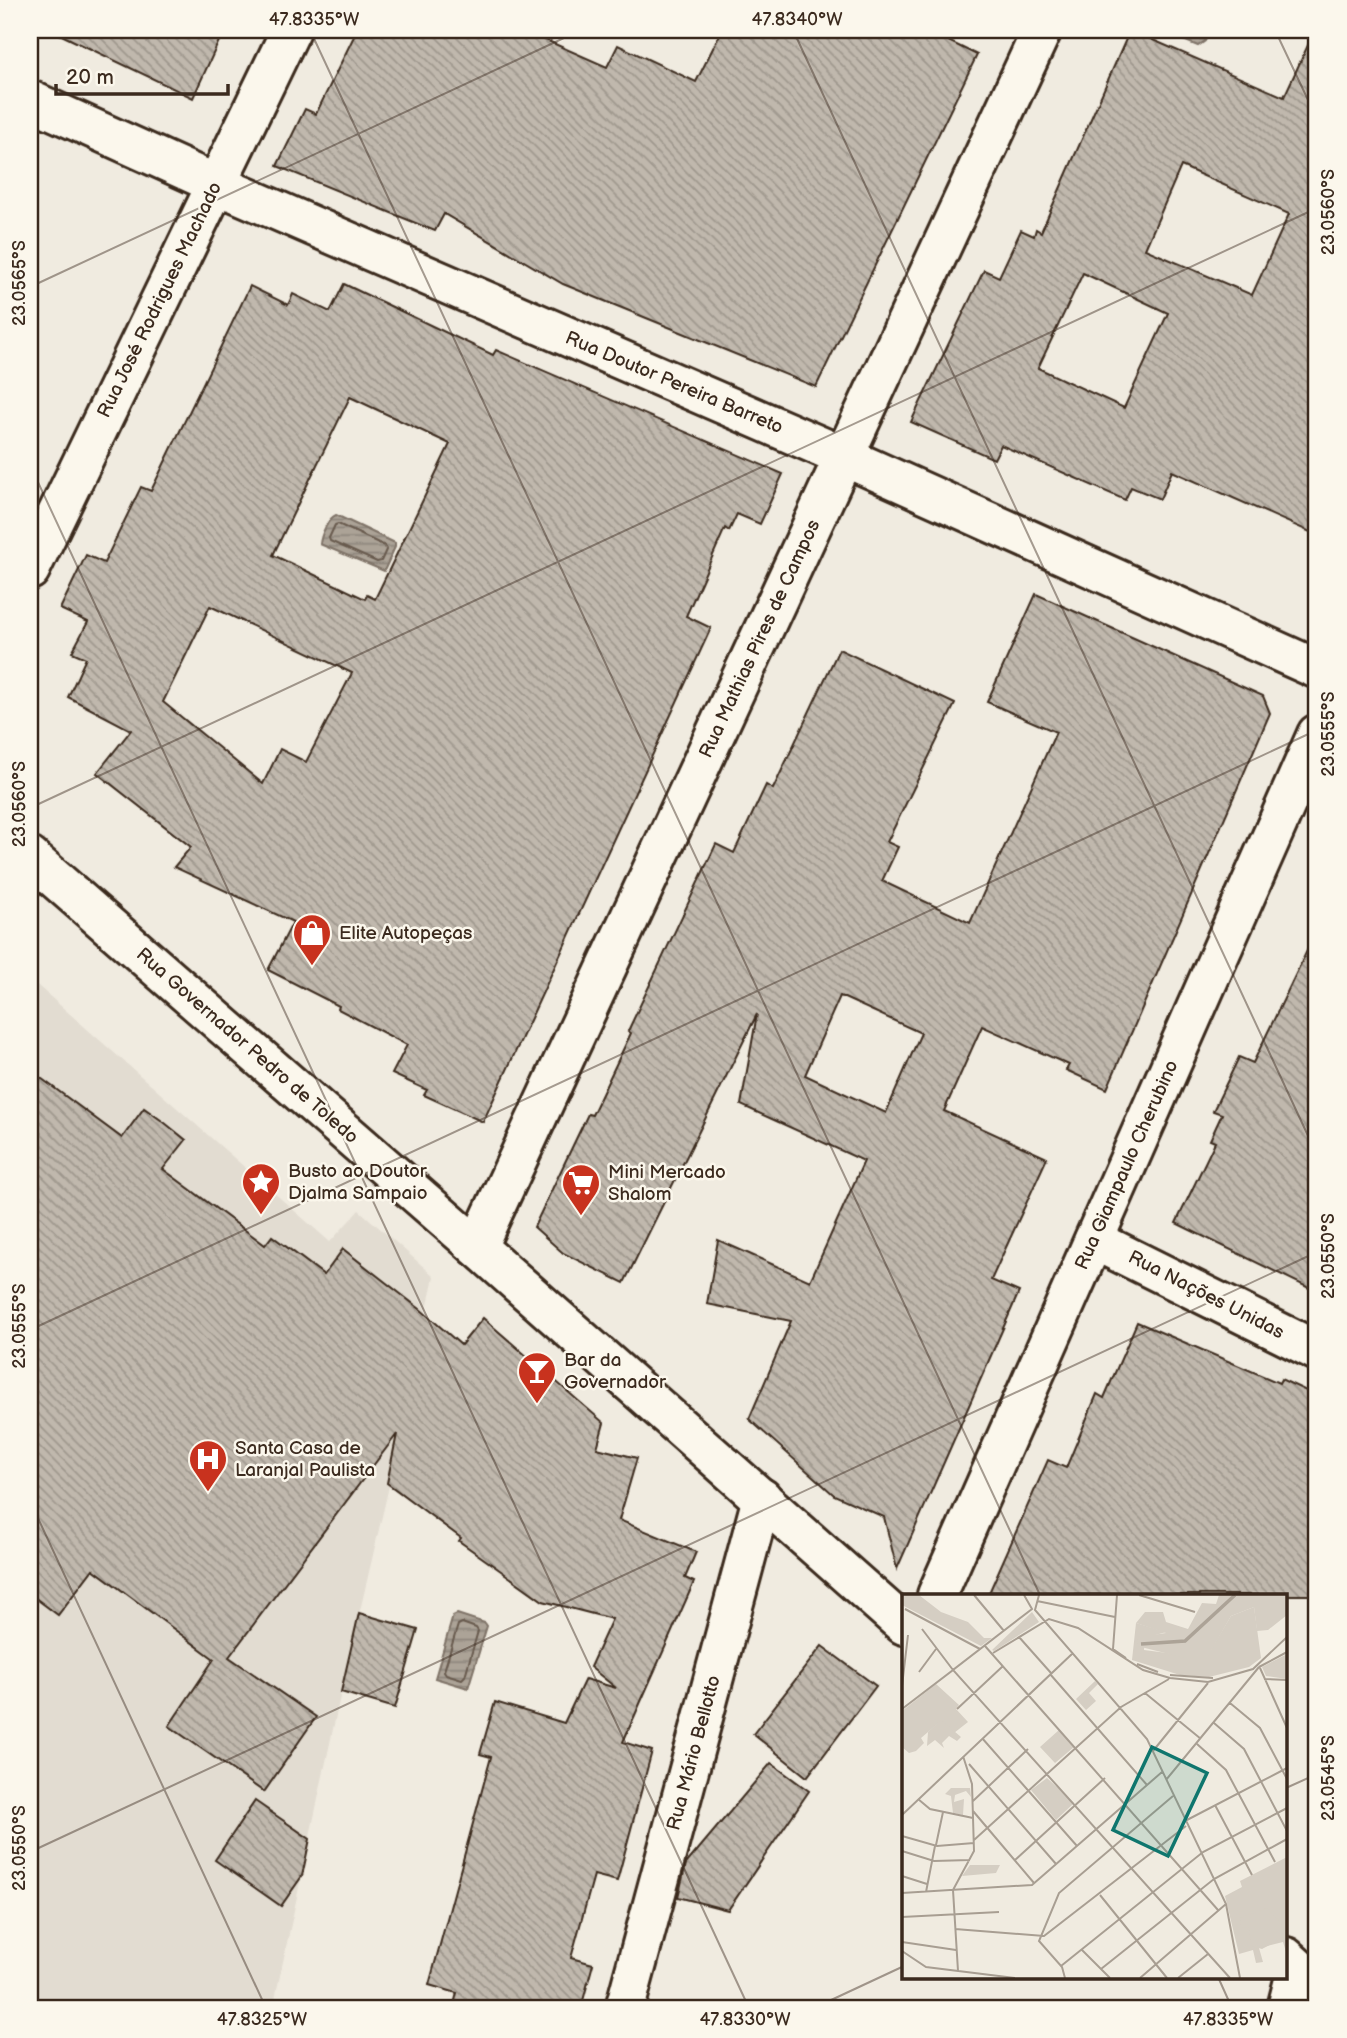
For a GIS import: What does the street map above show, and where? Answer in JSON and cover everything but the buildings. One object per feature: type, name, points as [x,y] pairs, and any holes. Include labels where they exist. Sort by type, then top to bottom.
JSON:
[{"type":"street","name":"Rua José Rodrigues Machado","points":[[30,570],[291,30]]},
{"type":"street","name":"Rua Mathias Pires de Campos","points":[[477,1247],[1042,30]]},
{"type":"street","name":"Rua Doutor Pereira Barreto","points":[[30,100],[216,184],[845,457],[1317,669]]},
{"type":"street","name":"Rua Giampaulo Cherubino","points":[[937,1594],[1317,734]]},
{"type":"street","name":"Rua Governador Pedro de Toledo","points":[[30,857],[902,1623]]},
{"type":"street","name":"Rua Nações Unidas","points":[[1094,1240],[1317,1351]]},
{"type":"street","name":"Rua Mário Bellotto","points":[[625,2008],[762,1498]]},
{"type":"street","points":[[1287,2008],[1300,1970]]},
{"type":"shaded area","name":"Santa Casa de Laranjal Paulista","points":[[30,979],[330,1242],[359,1210],[434,1276],[273,2008],[30,2008]]},
{"type":"water","points":[[1159,30],[1210,30],[1205,41],[1198,46]]},
{"type":"water","points":[[336,515],[395,543],[384,571],[320,544],[325,527]]},
{"type":"water","points":[[457,1614],[487,1626],[468,1688],[435,1678],[453,1616]]},
{"type":"place","name":"Elite Autopeças","points":[[312,967]]},
{"type":"place","name":"Busto ao Doutor Djalma Sampaio","points":[[261,1216]]},
{"type":"place","name":"Mini Mercado Shalom","points":[[581,1217]]},
{"type":"place","name":"Bar da Governador","points":[[537,1405]]},
{"type":"place","name":"Santa Casa de Laranjal Paulista","points":[[208,1493]]}]
